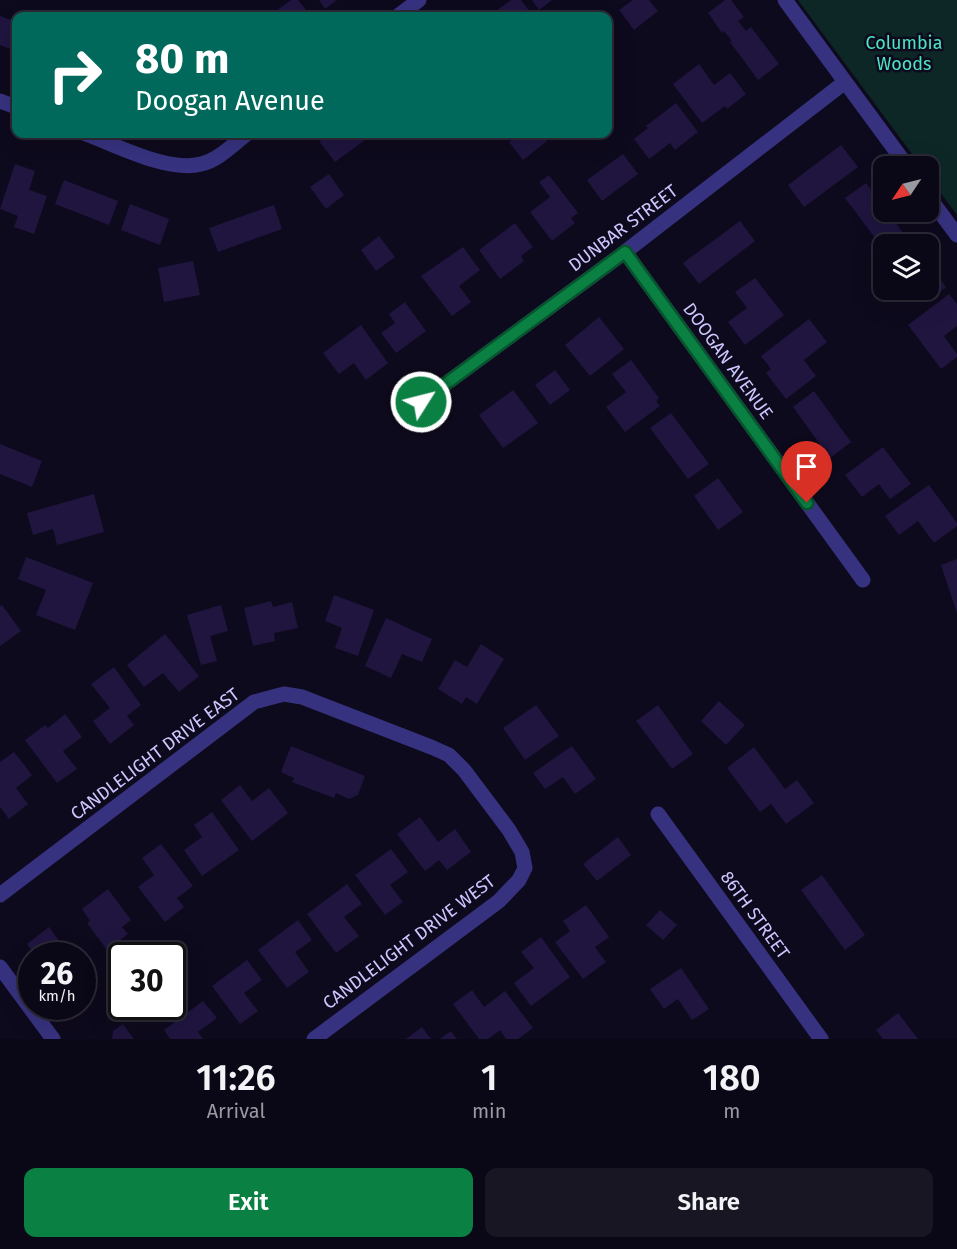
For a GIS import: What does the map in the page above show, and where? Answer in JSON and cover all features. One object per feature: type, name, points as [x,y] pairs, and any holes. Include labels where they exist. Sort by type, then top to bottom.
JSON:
[{"type":"street","points":[[403,12],[419,0]]},
{"type":"street","points":[[785,0],[900,156]]},
{"type":"street","name":"DUNBAR STREET","points":[[421,402],[625,252],[845,82]]},
{"type":"street","points":[[97,138],[163,162],[182,166],[201,164],[216,158],[242,138]]},
{"type":"street","points":[[939,211],[957,235]]},
{"type":"street","name":"DOOGAN AVENUE","points":[[625,252],[863,580]]},
{"type":"street","name":"CANDLELIGHT DRIVE EAST","points":[[0,895],[254,702],[284,694],[302,697],[449,755]]},
{"type":"street","name":"CANDLELIGHT DRIVE WEST","points":[[314,1039],[499,901],[519,880],[525,868],[522,852],[509,830],[464,770],[449,755]]},
{"type":"street","name":"86TH STREET","points":[[658,814],[821,1039]]},
{"type":"street","points":[[0,967],[53,1039]]},
{"type":"green space","name":"Columbia Woods","points":[[798,0],[957,0],[957,215],[939,191],[939,156],[914,156]]},
{"type":"building","points":[[291,0],[298,0],[308,12],[274,12]]},
{"type":"building","points":[[319,0],[337,0],[325,9]]},
{"type":"building","points":[[511,0],[521,0],[530,12],[494,12]]},
{"type":"building","points":[[532,0],[552,0],[539,10]]},
{"type":"building","points":[[633,0],[649,0],[658,11],[634,30],[619,10]]},
{"type":"building","points":[[725,0],[731,0],[744,17],[738,21],[746,31],[751,27],[779,64],[758,80],[730,42],[732,41],[724,31],[722,33],[708,13]]},
{"type":"building","points":[[0,16],[12,20],[12,50],[0,45]]},
{"type":"building","points":[[699,64],[714,85],[730,73],[746,94],[727,109],[725,106],[702,123],[673,84]]},
{"type":"building","points":[[676,103],[698,132],[675,150],[670,143],[649,159],[634,139],[648,128],[646,126]]},
{"type":"building","points":[[324,138],[368,138],[335,162],[319,141]]},
{"type":"building","points":[[514,138],[545,138],[547,141],[523,160],[509,142]]},
{"type":"building","points":[[841,145],[858,167],[804,207],[788,185]]},
{"type":"building","points":[[623,154],[638,174],[602,201],[587,180]]},
{"type":"building","points":[[15,164],[35,171],[29,190],[47,196],[34,234],[14,227],[18,216],[0,209]]},
{"type":"building","points":[[329,174],[344,195],[326,209],[310,187]]},
{"type":"building","points":[[549,175],[578,213],[571,218],[575,223],[552,241],[530,212],[550,197],[539,182]]},
{"type":"building","points":[[64,180],[118,201],[109,225],[55,204]]},
{"type":"building","points":[[866,183],[873,192],[873,222],[895,222],[904,234],[873,235],[845,198]]},
{"type":"building","points":[[130,204],[169,219],[160,245],[121,230]]},
{"type":"building","points":[[274,205],[282,229],[218,252],[209,228]]},
{"type":"building","points":[[740,221],[755,241],[699,284],[683,263]]},
{"type":"building","points":[[515,223],[533,247],[521,256],[524,261],[500,279],[479,250]]},
{"type":"building","points":[[379,236],[395,257],[376,271],[361,250]]},
{"type":"building","points":[[463,247],[480,270],[459,286],[471,302],[452,316],[421,276]]},
{"type":"building","points":[[193,261],[200,295],[164,302],[158,268]]},
{"type":"building","points":[[755,278],[784,315],[745,345],[728,322],[747,308],[735,292]]},
{"type":"building","points":[[939,278],[946,287],[939,292]]},
{"type":"building","points":[[949,294],[957,304],[957,326],[944,336],[957,357],[941,369],[908,325]]},
{"type":"building","points":[[405,302],[426,331],[396,353],[381,333],[395,323],[389,314]]},
{"type":"building","points":[[599,317],[624,349],[590,376],[565,345]]},
{"type":"building","points":[[809,319],[827,342],[804,360],[816,376],[786,399],[766,373],[771,369],[761,356]]},
{"type":"building","points":[[361,325],[388,363],[366,380],[354,363],[339,374],[323,353]]},
{"type":"building","points":[[631,360],[659,398],[656,401],[660,406],[625,432],[606,407],[626,392],[612,374]]},
{"type":"building","points":[[555,370],[570,390],[550,405],[535,385]]},
{"type":"building","points":[[513,390],[538,423],[503,448],[479,415]]},
{"type":"building","points":[[814,391],[851,442],[830,458],[793,407]]},
{"type":"building","points":[[671,413],[709,464],[688,479],[650,428]]},
{"type":"building","points":[[0,444],[42,461],[32,487],[0,474]]},
{"type":"building","points":[[883,447],[911,484],[890,499],[879,484],[862,497],[845,475]]},
{"type":"building","points":[[718,478],[743,512],[718,530],[694,496]]},
{"type":"building","points":[[929,485],[957,526],[934,543],[918,521],[899,535],[885,516]]},
{"type":"building","points":[[94,494],[104,532],[57,545],[53,529],[33,535],[27,513]]},
{"type":"building","points":[[26,557],[93,583],[75,630],[36,615],[46,590],[18,579]]},
{"type":"building","points":[[957,559],[957,613],[941,565]]},
{"type":"building","points":[[334,595],[374,610],[358,656],[335,648],[342,628],[325,621]]},
{"type":"building","points":[[271,601],[273,607],[292,602],[298,628],[274,633],[275,641],[253,646],[244,608]]},
{"type":"building","points":[[2,605],[21,631],[0,646],[0,606]]},
{"type":"building","points":[[221,605],[228,631],[210,636],[217,661],[201,665],[187,615]]},
{"type":"building","points":[[386,618],[432,639],[422,662],[402,654],[391,678],[365,666]]},
{"type":"building","points":[[165,634],[199,676],[179,692],[163,673],[144,687],[127,665]]},
{"type":"building","points":[[481,644],[504,659],[477,704],[466,697],[462,704],[438,689],[455,660],[467,667]]},
{"type":"building","points":[[114,667],[141,705],[127,716],[134,725],[110,744],[93,721],[110,708],[91,684]]},
{"type":"building","points":[[719,701],[745,725],[726,745],[701,721]]},
{"type":"building","points":[[536,705],[559,736],[525,760],[503,728]]},
{"type":"building","points":[[658,705],[693,754],[672,769],[636,721]]},
{"type":"building","points":[[65,714],[82,737],[63,751],[77,769],[57,783],[25,740],[45,725],[48,728]]},
{"type":"building","points":[[291,746],[365,776],[358,795],[349,799],[336,793],[334,798],[292,782],[294,778],[281,772]]},
{"type":"building","points":[[572,746],[596,779],[575,794],[563,777],[545,789],[533,773]]},
{"type":"building","points":[[754,747],[785,789],[797,780],[814,803],[786,824],[771,804],[760,812],[727,768]]},
{"type":"building","points":[[14,752],[32,775],[16,788],[28,804],[9,819],[0,807],[0,762]]},
{"type":"building","points":[[240,785],[252,801],[269,788],[288,813],[252,841],[221,800]]},
{"type":"building","points":[[212,812],[239,850],[202,876],[184,850],[202,837],[194,825]]},
{"type":"building","points":[[420,817],[438,842],[455,829],[471,852],[447,870],[439,860],[425,871],[397,834]]},
{"type":"building","points":[[618,837],[631,855],[597,881],[583,864]]},
{"type":"building","points":[[161,844],[193,886],[177,898],[184,907],[165,922],[138,887],[154,875],[142,858]]},
{"type":"building","points":[[391,849],[408,872],[390,885],[403,902],[385,915],[355,875]]},
{"type":"building","points":[[822,875],[865,935],[845,950],[801,890]]},
{"type":"building","points":[[347,884],[362,904],[344,917],[359,936],[336,953],[307,914]]},
{"type":"building","points":[[108,889],[131,920],[122,927],[128,934],[118,942],[108,942],[107,950],[87,923],[90,921],[82,909]]},
{"type":"building","points":[[586,905],[609,937],[595,947],[606,962],[583,979],[555,942],[570,931],[563,921]]},
{"type":"building","points":[[660,910],[677,925],[663,940],[646,925]]},
{"type":"building","points":[[298,920],[312,940],[295,952],[309,972],[287,988],[258,950]]},
{"type":"building","points":[[49,927],[60,942],[30,942]]},
{"type":"building","points":[[541,937],[570,977],[531,1006],[514,983],[534,968],[521,952]]},
{"type":"building","points":[[247,960],[262,980],[244,993],[258,1011],[240,1024],[212,986]]},
{"type":"building","points":[[681,968],[709,1009],[692,1020],[678,999],[664,1009],[650,989]]},
{"type":"building","points":[[472,990],[484,1007],[505,991],[533,1028],[518,1039],[506,1039],[500,1030],[488,1039],[479,1039],[453,1004]]},
{"type":"building","points":[[203,1001],[217,1018],[198,1032],[203,1039],[170,1039],[164,1030],[177,1020],[186,1020],[186,1014]]},
{"type":"building","points":[[898,1013],[918,1039],[883,1039],[876,1030]]},
{"type":"building","points":[[123,1024],[134,1039],[112,1039],[113,1031]]},
{"type":"building","points":[[422,1027],[431,1039],[406,1039]]},
{"type":"building","points":[[451,1031],[457,1039],[440,1039]]},
{"type":"route","points":[[421,402],[625,252],[807,503]]}]
